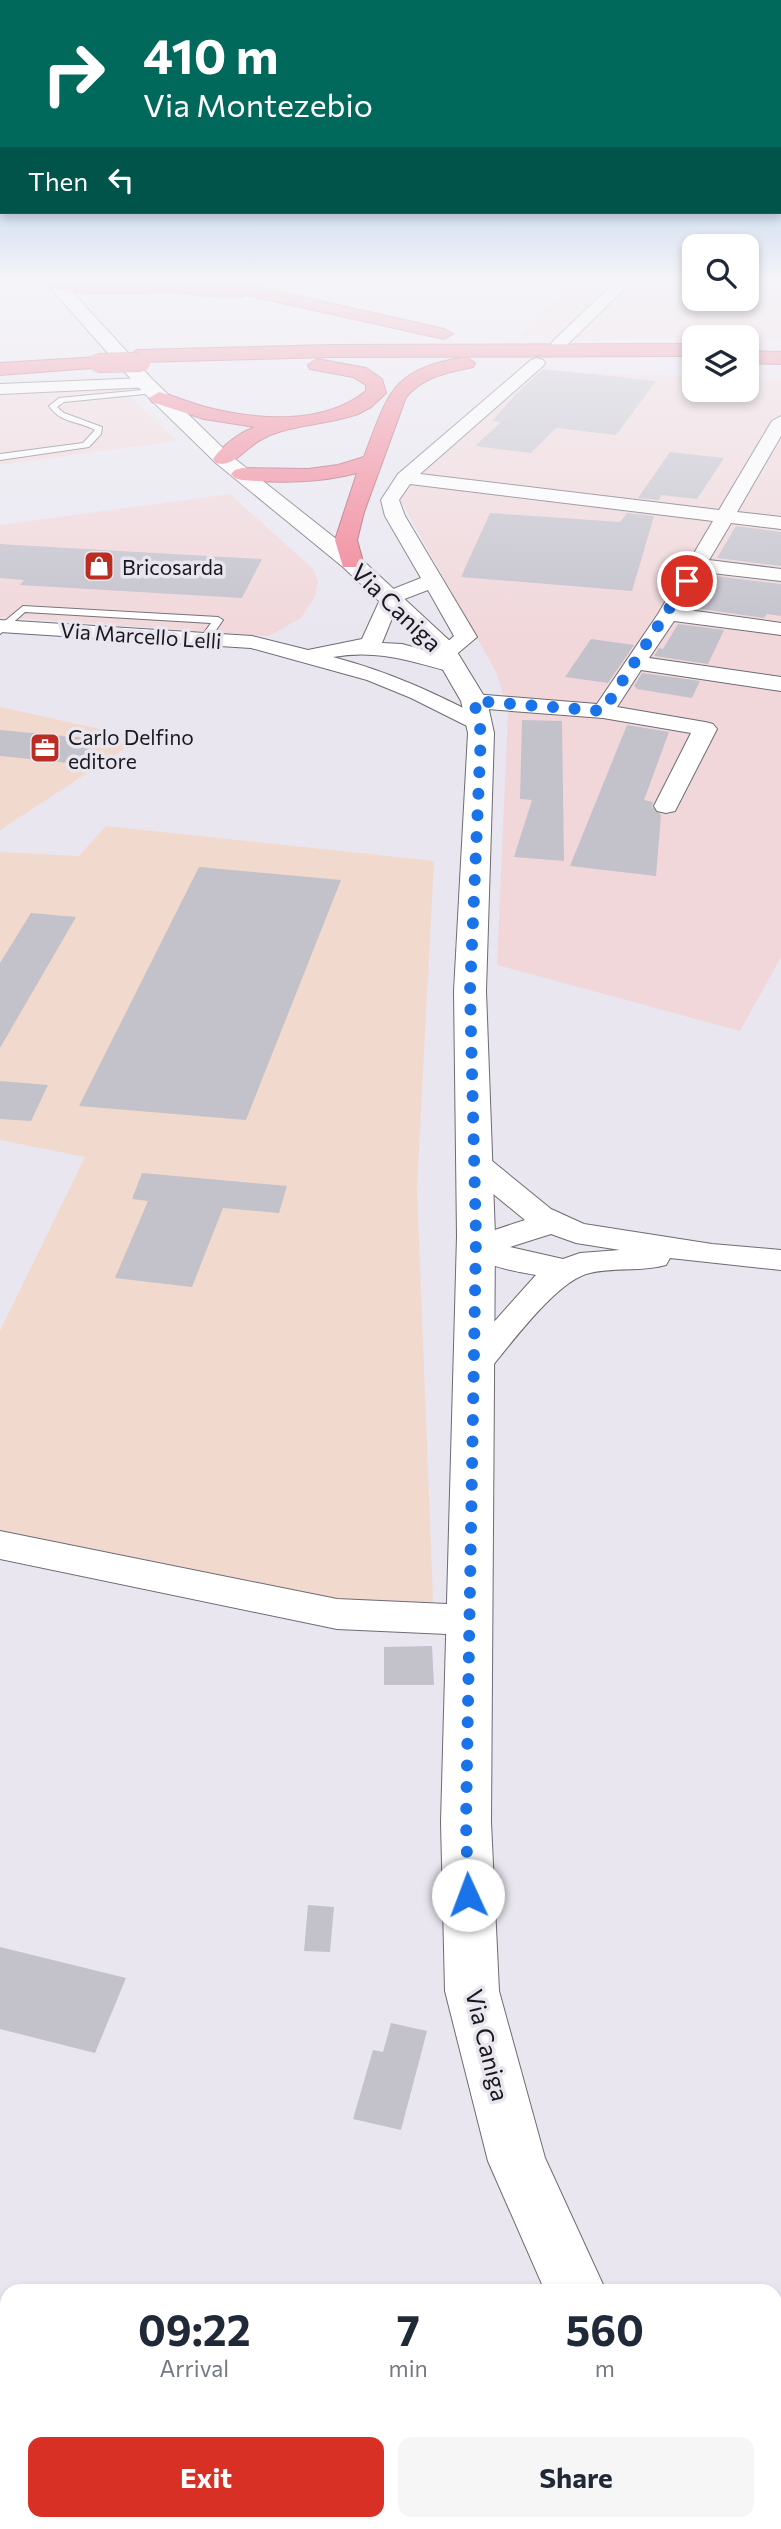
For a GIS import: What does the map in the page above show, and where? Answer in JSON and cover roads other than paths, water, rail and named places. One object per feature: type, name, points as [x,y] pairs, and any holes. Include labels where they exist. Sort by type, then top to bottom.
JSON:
[{"type":"highway","points":[[173,401],[195,412],[225,419],[293,422]]},
{"type":"highway","points":[[223,459],[241,443],[262,431],[293,422],[343,414],[368,401]]},
{"type":"highway","points":[[351,562],[346,540],[353,512],[395,401]]},
{"type":"highway","points":[[242,474],[298,478],[331,474],[371,461]]},
{"type":"street","name":"Via Caniga","points":[[162,401],[223,459],[351,562],[390,597],[449,659],[477,713],[470,991],[476,1247],[466,1822],[472,1991],[517,2161],[573,2284]]},
{"type":"street","points":[[449,659],[466,637],[395,516],[390,500],[405,478],[493,401]]},
{"type":"street","points":[[603,711],[668,614],[781,421]]},
{"type":"street","points":[[405,478],[781,523]]},
{"type":"street","points":[[697,565],[781,575]]},
{"type":"street","points":[[356,648],[371,644],[390,597],[433,581]]},
{"type":"street","points":[[668,614],[781,629]]},
{"type":"street","name":"Via Marcello Lelli","points":[[1,629],[280,649],[397,684],[477,713]]},
{"type":"street","name":"Via Marcello Lelli","points":[[303,655],[356,648],[402,650],[449,659]]},
{"type":"street","name":"Via Marcello Lelli","points":[[397,684],[426,680],[449,659]]},
{"type":"street","points":[[635,663],[781,684]]},
{"type":"street","points":[[477,713],[603,711],[705,729],[666,806]]},
{"type":"street","points":[[475,1163],[540,1216],[576,1233],[712,1254],[781,1259]]},
{"type":"street","points":[[476,1247],[554,1222]]},
{"type":"street","points":[[476,1247],[520,1262],[569,1270]]},
{"type":"street","points":[[473,1367],[544,1285],[580,1263],[712,1254]]},
{"type":"street","points":[[0,1545],[337,1614],[470,1620]]},
{"type":"lane","points":[[0,454],[86,445],[99,429],[94,425],[62,416],[52,406],[60,401]]},
{"type":"lane","points":[[1,629],[23,609],[218,620],[201,643]]},
{"type":"place","name":"Bricosarda","points":[[99,566]]},
{"type":"place","name":"Carlo Delfino editore","points":[[45,748]]}]
